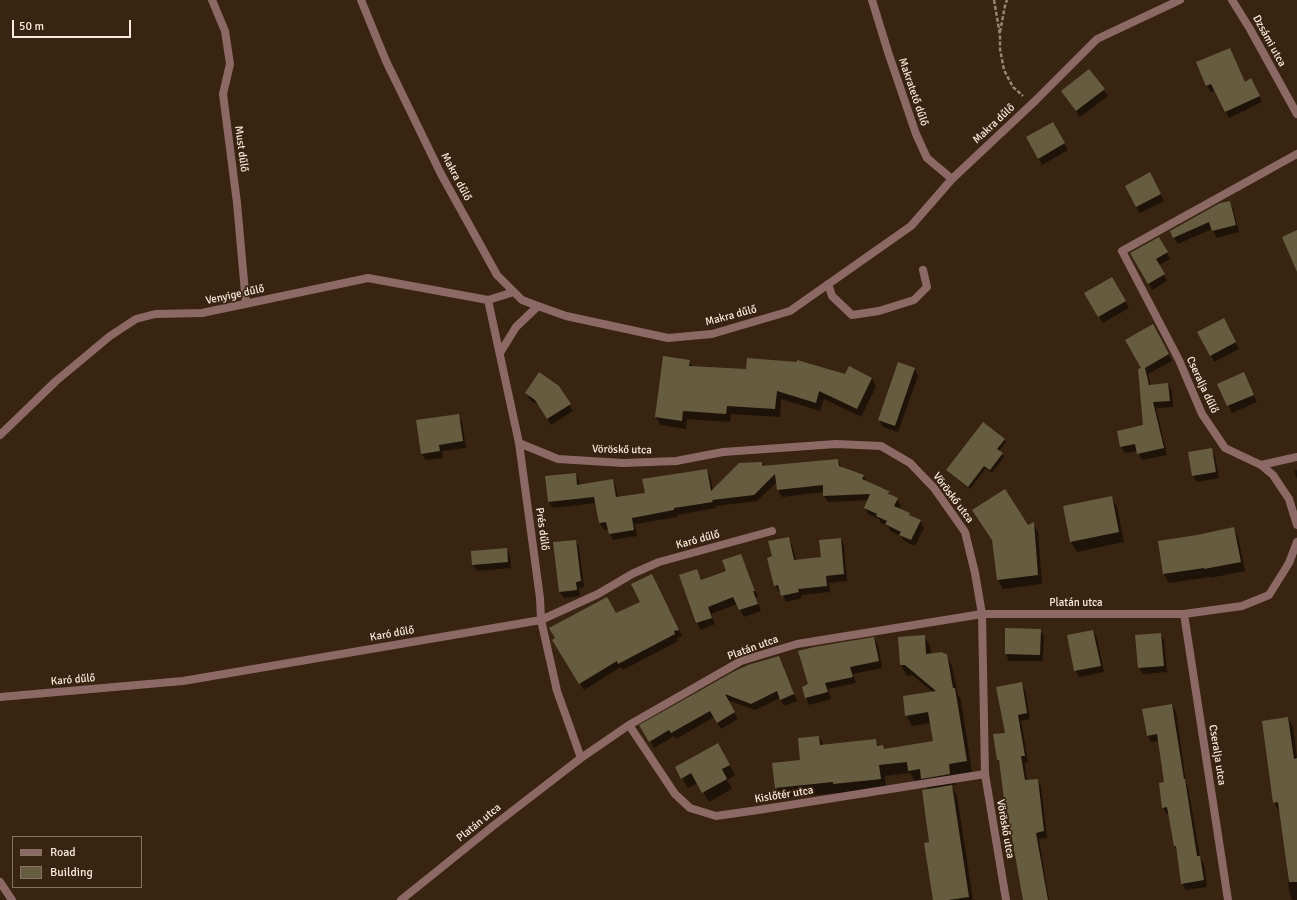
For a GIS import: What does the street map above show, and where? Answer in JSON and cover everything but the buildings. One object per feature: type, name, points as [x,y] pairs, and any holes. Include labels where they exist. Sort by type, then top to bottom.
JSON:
[{"type":"street","name":"Must dűlő","points":[[212,0],[225,31],[230,64],[223,94],[237,203],[246,304]]},
{"type":"street","name":"Makra dűlő","points":[[361,0],[386,61],[440,174],[497,275],[522,300],[538,306],[566,316],[668,338],[712,334],[790,311],[910,226],[952,179],[1035,101],[1097,39],[1180,0]]},
{"type":"street","name":"Makratető dűlő","points":[[872,0],[916,134],[927,158],[952,179]]},
{"type":"street","name":"Dzsámi utca","points":[[1232,0],[1250,29],[1297,114]]},
{"type":"street","name":"Cseralja dűlő","points":[[1297,154],[1122,251],[1179,360],[1202,414],[1225,448],[1261,465],[1273,475],[1289,499],[1297,525]]},
{"type":"street","points":[[828,284],[832,296],[852,315],[872,312],[914,300],[927,287],[923,270]]},
{"type":"street","name":"Venyige dűlő","points":[[0,435],[62,376],[110,336],[136,319],[155,314],[202,313],[368,278],[488,300],[514,292]]},
{"type":"street","name":"Prés dűlő","points":[[488,300],[519,443],[540,598],[540,620],[558,691],[581,758]]},
{"type":"street","points":[[500,353],[516,327],[538,306]]},
{"type":"street","name":"Vöröskő utca","points":[[519,443],[558,459],[623,462],[676,461],[723,452],[836,444],[881,446],[910,463],[934,488],[965,532],[975,573],[982,614],[985,774],[1006,900]]},
{"type":"street","points":[[1261,465],[1297,457]]},
{"type":"street","name":"Karó dűlő","points":[[0,697],[183,681],[540,620],[598,594],[632,574],[659,562],[772,531]]},
{"type":"street","points":[[1184,614],[1242,606],[1269,595],[1289,563],[1297,542]]},
{"type":"street","name":"Platán utca","points":[[401,900],[581,758],[629,725],[741,661],[797,644],[982,614],[1184,614]]},
{"type":"street","name":"Cseralja utca","points":[[1184,614],[1228,900]]},
{"type":"street","name":"Kislőtér utca","points":[[629,725],[675,794],[690,808],[716,816],[985,774]]},
{"type":"street","points":[[0,882],[12,900]]},
{"type":"path","points":[[994,0],[1004,70],[1013,86],[1023,96],[1035,101]]},
{"type":"path","points":[[1000,35],[1007,0]]}]
